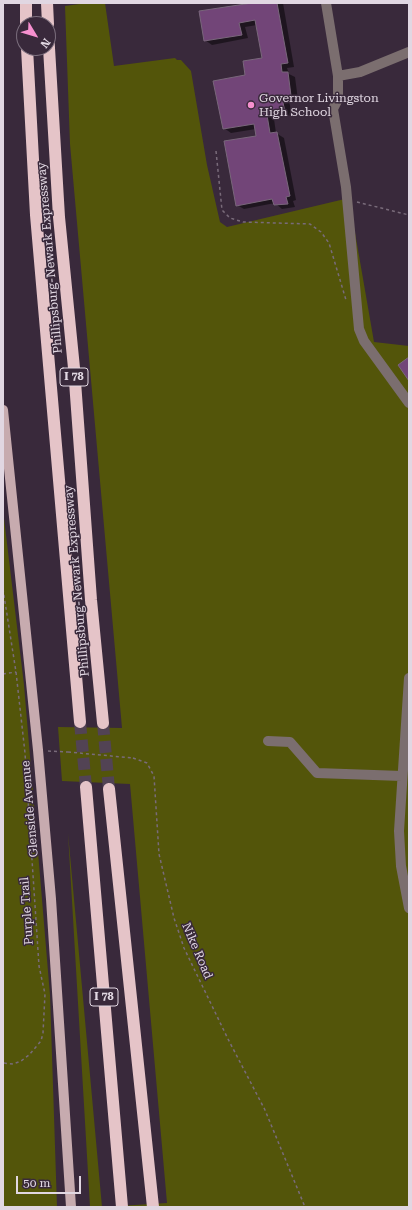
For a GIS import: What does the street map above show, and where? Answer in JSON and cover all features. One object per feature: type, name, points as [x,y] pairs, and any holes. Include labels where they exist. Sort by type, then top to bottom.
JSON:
[{"type":"highway","points":[[26,3],[26,16]]},
{"type":"highway","points":[[47,3],[48,16]]},
{"type":"highway","name":"Phillipsburg-Newark Expressway","points":[[26,56],[36,215],[80,722]]},
{"type":"highway","name":"Phillipsburg-Newark Expressway","points":[[49,56],[58,217],[74,368],[91,600],[103,723]]},
{"type":"highway","name":"I 78","points":[[86,787],[122,1207]]},
{"type":"highway","name":"I 78","points":[[109,789],[153,1207]]},
{"type":"main road","name":"Glenside Avenue","points":[[3,410],[38,750],[58,991],[71,1207]]},
{"type":"street","points":[[326,3],[338,76],[338,99],[333,108],[346,190],[359,329],[364,341],[409,403]]},
{"type":"street","points":[[338,76],[360,72],[409,52]]},
{"type":"street","points":[[409,678],[399,831],[401,866],[409,908]]},
{"type":"street","points":[[268,741],[290,742],[317,773],[402,776]]},
{"type":"path","points":[[216,151],[222,210],[230,218],[243,222],[310,224],[321,232],[329,243],[347,303]]},
{"type":"path","points":[[346,190],[355,194],[355,201],[409,215]]},
{"type":"path","name":"Purple Trail","points":[[3,589],[16,672],[25,753],[39,966],[45,994],[43,1033],[38,1045],[21,1061],[13,1064],[3,1063]]},
{"type":"path","points":[[3,674],[16,672]]},
{"type":"path","name":"Nike Road","points":[[38,750],[133,758],[147,763],[154,776],[160,854],[170,905],[184,948],[228,1039],[265,1110],[305,1207]]},
{"type":"shaded area","points":[[87,3],[105,3],[114,66],[175,58],[177,60],[181,60],[191,71],[207,165],[220,222],[227,227],[349,198],[374,342],[409,346],[409,1207],[102,1207],[167,1203],[130,784],[62,781],[58,727],[122,728],[70,144],[65,6]]},
{"type":"shaded area","points":[[3,510],[24,685],[50,995],[57,1207],[3,1207]]},
{"type":"shaded area","points":[[68,833],[102,1207],[90,1207]]},
{"type":"building","name":"Governor Livingston High School","points":[[252,3],[277,3],[288,63],[281,64],[282,72],[288,72],[291,96],[282,98],[285,112],[267,115],[270,133],[277,132],[290,196],[286,197],[288,204],[274,205],[272,199],[236,206],[224,141],[256,136],[254,124],[223,129],[213,81],[245,75],[243,61],[262,58],[255,20],[239,23],[242,35],[204,41],[199,11]]},
{"type":"building","points":[[409,357],[409,381],[398,365]]},
{"type":"tunnel","points":[[80,722],[86,787]]},
{"type":"tunnel","points":[[103,723],[109,789]]},
{"type":"place","name":"Governor Livingston High School","points":[[251,105]]}]
